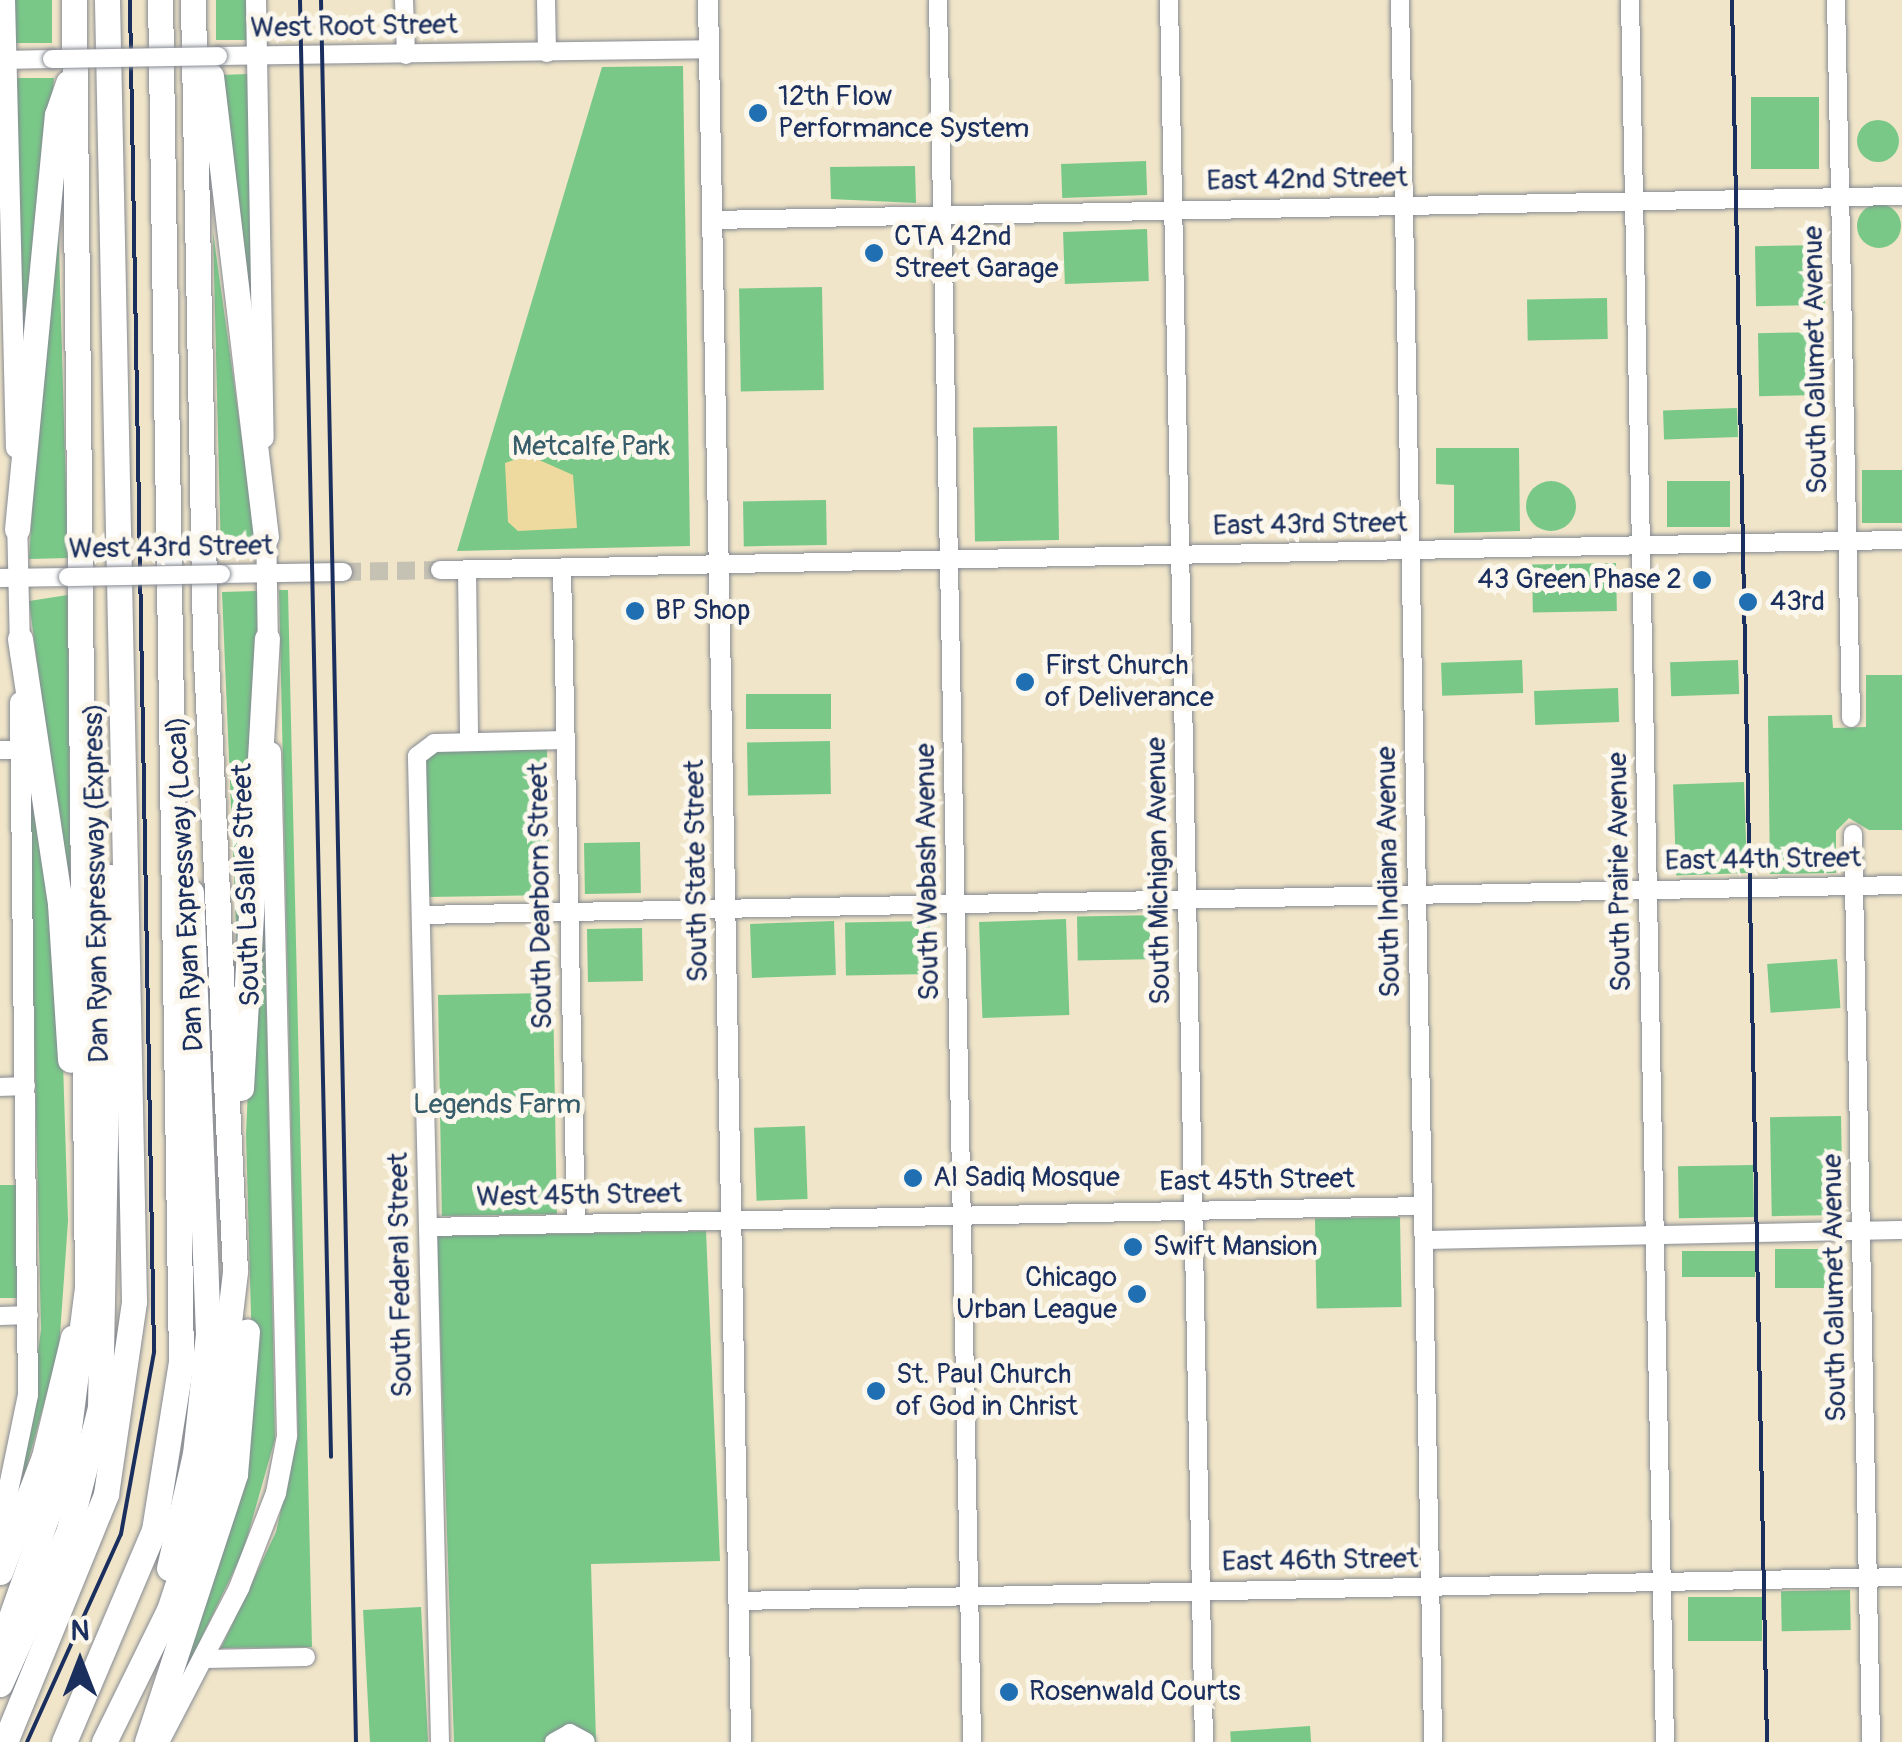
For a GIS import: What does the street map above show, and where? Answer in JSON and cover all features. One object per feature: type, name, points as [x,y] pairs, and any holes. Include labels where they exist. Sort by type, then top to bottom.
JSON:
[{"type":"highway","points":[[17,529],[57,115],[74,0]]},
{"type":"highway","name":"Dan Ryan Expressway (Express)","points":[[5,1742],[90,1550],[130,1370],[124,748],[107,0]]},
{"type":"highway","points":[[64,1742],[138,1581],[176,1420],[182,1298],[160,0]]},
{"type":"highway","name":"Dan Ryan Expressway (Local)","points":[[107,1737],[169,1610],[210,1490],[235,1271],[205,639],[193,0]]},
{"type":"highway","points":[[203,0],[221,217],[266,537]]},
{"type":"highway","points":[[0,1648],[64,1467],[87,1288],[63,62]]},
{"type":"highway","points":[[20,639],[62,918],[73,1152],[86,1207]]},
{"type":"highway","points":[[232,1162],[268,639]]},
{"type":"highway","points":[[107,1737],[168,1572],[205,1394],[185,737],[171,672]]},
{"type":"highway","points":[[0,1684],[68,1533],[100,1407],[111,824],[124,748]]},
{"type":"highway","points":[[147,1742],[235,1474],[248,1323],[235,1271]]},
{"type":"highway","points":[[0,1572],[44,1457],[87,1288]]},
{"type":"main road","points":[[0,1530],[29,1315],[26,1086],[10,750],[20,639],[8,578],[17,529],[3,60],[5,0]]},
{"type":"main road","name":"South LaSalle Street","points":[[160,1742],[204,1658],[276,1494],[287,1436],[256,0]]},
{"type":"main road","name":"South State Street","points":[[708,0],[741,1742]]},
{"type":"street","points":[[404,0],[406,54]]},
{"type":"street","points":[[546,0],[547,53]]},
{"type":"street","name":"South Wabash Avenue","points":[[938,0],[972,1742]]},
{"type":"street","name":"South Michigan Avenue","points":[[1169,0],[1204,1742]]},
{"type":"street","name":"South Indiana Avenue","points":[[1400,0],[1434,1742]]},
{"type":"street","name":"South Prairie Avenue","points":[[1630,0],[1665,1742]]},
{"type":"street","name":"South Calumet Avenue","points":[[1836,0],[1851,718]]},
{"type":"street","name":"West Root Street","points":[[3,60],[708,49]]},
{"type":"street","name":"East 42nd Street","points":[[712,220],[1902,196]]},
{"type":"street","name":"East 43rd Street","points":[[719,565],[1902,540]]},
{"type":"street","points":[[440,570],[719,565]]},
{"type":"street","name":"South Dearborn Street","points":[[562,568],[576,1224]]},
{"type":"street","points":[[467,569],[469,742],[566,740]]},
{"type":"street","name":"West 43rd Street","points":[[8,578],[343,572]]},
{"type":"street","name":"South Federal Street","points":[[440,1742],[421,915],[422,748],[469,742]]},
{"type":"street","name":"South Calumet Avenue","points":[[1853,834],[1872,1742]]},
{"type":"street","name":"East 44th Street","points":[[421,915],[1902,885]]},
{"type":"street","points":[[0,1087],[26,1086]]},
{"type":"street","name":"East 45th Street","points":[[731,1218],[1423,1206]]},
{"type":"street","name":"West 45th Street","points":[[428,1227],[731,1218]]},
{"type":"street","points":[[1424,1240],[1902,1230]]},
{"type":"street","points":[[0,1316],[29,1315]]},
{"type":"street","name":"East 46th Street","points":[[738,1601],[1902,1577]]},
{"type":"street","points":[[204,1658],[306,1657]]},
{"type":"street","points":[[554,1742],[570,1732],[586,1742]]},
{"type":"green space","points":[[13,0],[52,0],[52,43],[13,43]]},
{"type":"green space","points":[[216,0],[247,0],[247,40],[216,40]]},
{"type":"green space","name":"Metcalfe Park","points":[[683,66],[690,546],[457,551],[602,67]]},
{"type":"green space","points":[[249,74],[256,430],[218,75]]},
{"type":"green space","points":[[14,78],[54,78],[25,415]]},
{"type":"green space","points":[[1751,97],[1819,97],[1819,169],[1751,169]]},
{"type":"green space","points":[[1878,120],[1893,126],[1899,141],[1893,156],[1878,162],[1863,156],[1857,141],[1863,126]]},
{"type":"green space","points":[[1146,161],[1147,195],[1062,198],[1061,164]]},
{"type":"green space","points":[[915,166],[916,203],[831,199],[830,167]]},
{"type":"green space","points":[[1879,204],[1894,211],[1901,226],[1894,241],[1879,248],[1864,241],[1857,226],[1864,211]]},
{"type":"green space","points":[[58,216],[68,558],[29,559],[37,433]]},
{"type":"green space","points":[[1147,229],[1149,281],[1065,284],[1063,232]]},
{"type":"green space","points":[[213,232],[256,541],[253,555],[221,556]]},
{"type":"green space","points":[[1824,245],[1825,305],[1756,306],[1755,246]]},
{"type":"green space","points":[[822,287],[824,390],[741,391],[739,288]]},
{"type":"green space","points":[[1607,298],[1608,339],[1528,340],[1527,299]]},
{"type":"green space","points":[[1825,332],[1826,395],[1759,396],[1758,333]]},
{"type":"green space","points":[[1737,408],[1738,437],[1664,440],[1663,411]]},
{"type":"green space","points":[[1057,426],[1059,540],[975,541],[973,427]]},
{"type":"green space","points":[[1436,448],[1519,448],[1520,531],[1454,533],[1454,485],[1436,484]]},
{"type":"green space","points":[[1862,470],[1902,470],[1902,523],[1862,523]]},
{"type":"green space","points":[[1551,481],[1568,489],[1576,506],[1568,523],[1551,531],[1534,523],[1526,506],[1534,489]]},
{"type":"green space","points":[[1667,481],[1730,481],[1730,527],[1667,527]]},
{"type":"green space","points":[[826,500],[827,545],[744,546],[743,501]]},
{"type":"green space","points":[[1616,563],[1617,611],[1533,612],[1532,564]]},
{"type":"green space","points":[[279,590],[288,590],[312,1647],[221,1648],[276,1532],[298,1435]]},
{"type":"green space","points":[[257,591],[257,642],[237,949],[222,592]]},
{"type":"green space","points":[[68,595],[70,812],[70,912],[29,601]]},
{"type":"green space","points":[[1522,660],[1523,693],[1442,696],[1441,663]]},
{"type":"green space","points":[[1738,660],[1739,694],[1671,696],[1670,662]]},
{"type":"green space","points":[[1866,675],[1902,675],[1902,830],[1869,830],[1849,818],[1836,831],[1836,873],[1770,874],[1768,716],[1832,715],[1833,728],[1866,727]]},
{"type":"green space","points":[[1618,688],[1619,722],[1535,725],[1534,691]]},
{"type":"green space","points":[[746,694],[831,694],[831,729],[746,729]]},
{"type":"green space","points":[[830,741],[831,794],[748,795],[747,742]]},
{"type":"green space","points":[[547,749],[550,895],[428,897],[425,751]]},
{"type":"green space","points":[[28,775],[60,968],[68,1221],[59,1349],[21,1487],[41,1329]]},
{"type":"green space","points":[[262,776],[275,1439],[243,1552],[162,1719],[235,1510],[253,1387],[246,1134]]},
{"type":"green space","points":[[1744,782],[1747,873],[1676,875],[1673,784]]},
{"type":"green space","points":[[640,842],[641,893],[585,894],[584,843]]},
{"type":"green space","points":[[1161,915],[1162,959],[1078,960],[1077,916]]},
{"type":"green space","points":[[1066,919],[1069,1015],[982,1018],[979,922]]},
{"type":"green space","points":[[834,921],[836,975],[752,978],[750,924]]},
{"type":"green space","points":[[930,921],[931,974],[846,975],[845,922]]},
{"type":"green space","points":[[642,928],[643,981],[588,982],[587,929]]},
{"type":"green space","points":[[1837,959],[1840,1008],[1771,1013],[1767,964]]},
{"type":"green space","name":"Legends Farm","points":[[553,993],[557,1214],[442,1216],[438,995]]},
{"type":"green space","points":[[1841,1116],[1843,1215],[1772,1216],[1770,1117]]},
{"type":"green space","points":[[805,1126],[808,1199],[757,1201],[754,1128]]},
{"type":"green space","points":[[1753,1165],[1754,1217],[1679,1218],[1678,1166]]},
{"type":"green space","points":[[0,1185],[16,1185],[19,1298],[0,1298]]},
{"type":"green space","points":[[1400,1217],[1402,1307],[1317,1308],[1315,1218]]},
{"type":"green space","points":[[706,1231],[720,1561],[591,1564],[596,1742],[454,1742],[437,1236]]},
{"type":"green space","points":[[1775,1249],[1844,1249],[1844,1288],[1775,1288]]},
{"type":"green space","points":[[1682,1251],[1755,1251],[1755,1277],[1682,1277]]},
{"type":"green space","points":[[1850,1590],[1851,1630],[1782,1631],[1781,1591]]},
{"type":"green space","points":[[1688,1597],[1762,1597],[1762,1641],[1688,1641]]},
{"type":"green space","points":[[421,1607],[428,1742],[370,1742],[363,1610]]},
{"type":"green space","points":[[1310,1726],[1311,1742],[1231,1742],[1230,1732]]},
{"type":"sand","points":[[528,455],[573,475],[577,528],[518,531],[508,522],[505,463]]},
{"type":"tunnel","points":[[343,572],[440,570]]},
{"type":"railway","points":[[27,1742],[121,1534],[154,1352],[130,0]]},
{"type":"railway","points":[[300,0],[331,1457]]},
{"type":"railway","points":[[321,0],[356,1742]]},
{"type":"railway","points":[[1732,0],[1767,1742]]},
{"type":"place","name":"12th Flow Performance System","points":[[758,113]]},
{"type":"place","name":"CTA 42nd Street Garage","points":[[874,253]]},
{"type":"place","name":"43 Green Phase 2","points":[[1702,580]]},
{"type":"place","name":"43rd","points":[[1748,602]]},
{"type":"place","name":"BP Shop","points":[[635,611]]},
{"type":"place","name":"First Church of Deliverance","points":[[1025,682]]},
{"type":"place","name":"Al Sadiq Mosque","points":[[913,1178]]},
{"type":"place","name":"Swift Mansion","points":[[1133,1247]]},
{"type":"place","name":"Chicago Urban League","points":[[1137,1294]]},
{"type":"place","name":"St. Paul Church of God in Christ","points":[[876,1391]]},
{"type":"place","name":"Rosenwald Courts","points":[[1009,1692]]}]
